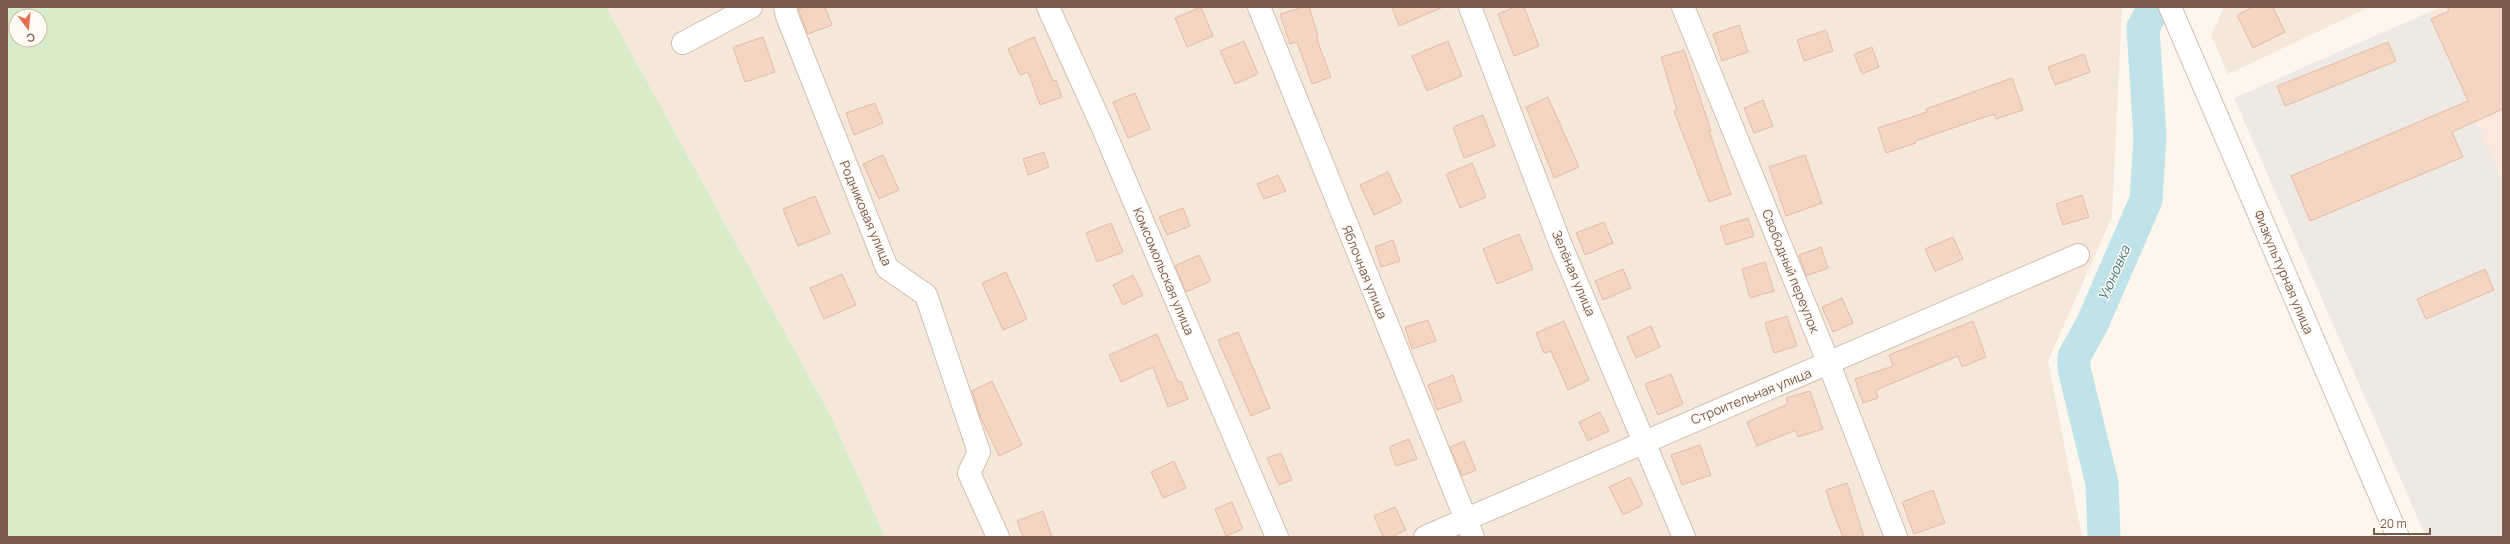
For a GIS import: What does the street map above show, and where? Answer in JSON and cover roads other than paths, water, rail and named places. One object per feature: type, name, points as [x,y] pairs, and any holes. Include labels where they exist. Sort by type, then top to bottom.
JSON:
[{"type":"street","points":[[683,43],[751,7]]},
{"type":"street","name":"Родниковая улица","points":[[786,7],[787,16],[810,79],[887,268],[926,295],[979,452],[969,473],[998,537]]},
{"type":"street","name":"Комсомольская улица","points":[[1048,7],[1102,126],[1277,537]]},
{"type":"street","name":"Яблочная улица","points":[[1259,7],[1469,527]]},
{"type":"street","name":"Зелёная улица","points":[[1470,7],[1560,243],[1684,537]]},
{"type":"street","name":"Свободный переулок","points":[[1683,7],[1829,364],[1896,537]]},
{"type":"street","name":"Физкультурная улица","points":[[2174,15],[2398,537]]},
{"type":"street","name":"Строительная улица","points":[[1424,537],[1469,527],[1644,440],[1829,364],[2078,255]]},
{"type":"waterway","name":"Уюновка","points":[[2104,537],[2102,483],[2074,369],[2074,357],[2093,322],[2146,200],[2150,137],[2143,28],[2154,7]]}]
